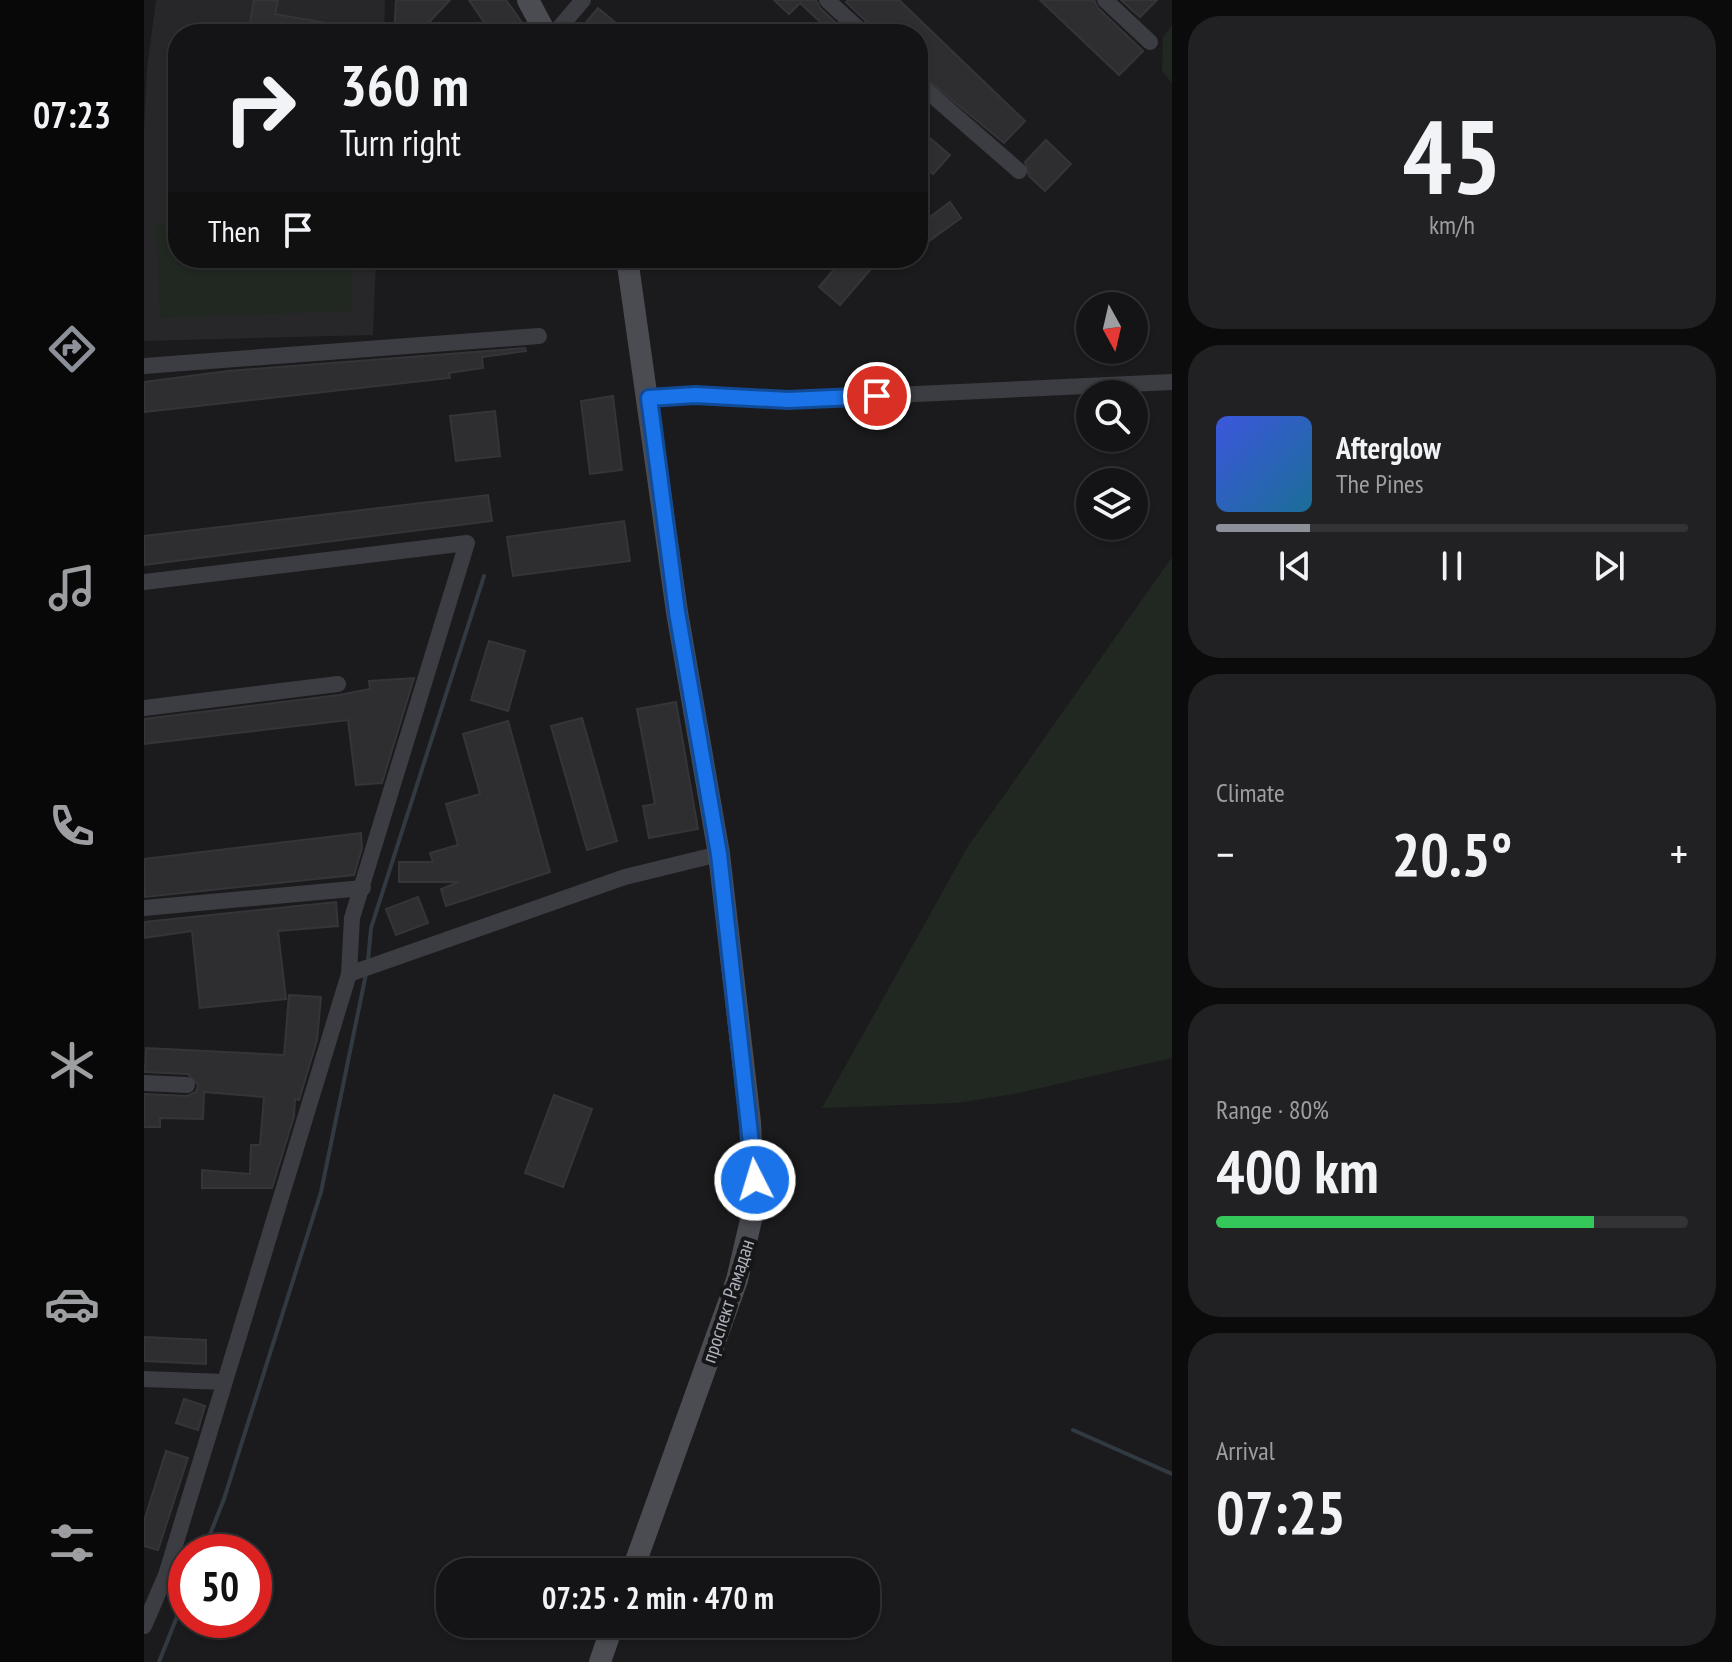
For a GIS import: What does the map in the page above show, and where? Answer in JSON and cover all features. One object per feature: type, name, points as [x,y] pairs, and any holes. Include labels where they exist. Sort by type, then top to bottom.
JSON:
[{"type":"main road","points":[[528,0],[550,24]]},
{"type":"main road","name":"проспект Рамадан","points":[[629,268],[677,612],[719,854],[750,1122],[754,1207],[728,1308],[637,1558]]},
{"type":"main road","points":[[600,1662],[608,1638]]},
{"type":"street","points":[[564,24],[583,0]]},
{"type":"street","points":[[827,0],[853,24]]},
{"type":"street","points":[[1105,0],[1150,42]]},
{"type":"street","points":[[928,92],[1019,171]]},
{"type":"street","points":[[144,366],[539,336]]},
{"type":"street","points":[[649,398],[695,395],[788,400],[1172,382]]},
{"type":"street","points":[[144,582],[467,543],[352,918],[355,972],[166,1575],[144,1626]]},
{"type":"street","points":[[144,708],[338,684]]},
{"type":"street","points":[[355,972],[625,877],[719,854]]},
{"type":"street","points":[[144,908],[363,888]]},
{"type":"street","points":[[144,1083],[187,1085]]},
{"type":"street","points":[[144,1379],[224,1382]]},
{"type":"shaded area","points":[[156,0],[385,0],[384,24],[168,24],[168,268],[376,268],[373,335],[144,341],[147,69]]},
{"type":"shaded area","points":[[1172,25],[1172,83],[1162,71],[1163,37]]},
{"type":"shaded area","points":[[156,225],[168,225],[168,268],[351,268],[352,311],[160,318]]},
{"type":"shaded area","points":[[1172,557],[1172,1058],[1014,1094],[956,1103],[822,1108],[967,848]]},
{"type":"building","points":[[254,0],[278,0],[275,14],[331,24],[250,24]]},
{"type":"building","points":[[396,0],[450,0],[427,24],[395,24]]},
{"type":"building","points":[[469,0],[506,0],[523,24],[485,24]]},
{"type":"building","points":[[774,0],[816,0],[837,24],[822,24],[800,3],[789,14]]},
{"type":"building","points":[[899,0],[924,24],[869,24],[846,2]]},
{"type":"building","points":[[1040,0],[1094,0],[1098,8],[1143,51],[1119,75]]},
{"type":"building","points":[[1121,0],[1157,0],[1140,17]]},
{"type":"building","points":[[598,8],[617,24],[585,24]]},
{"type":"building","points":[[928,28],[1025,121],[1004,143],[928,80]]},
{"type":"building","points":[[928,136],[950,155],[933,174],[928,170]]},
{"type":"building","points":[[1046,140],[1071,164],[1045,191],[1029,176],[1025,162]]},
{"type":"building","points":[[950,202],[961,218],[928,242],[928,218]]},
{"type":"building","points":[[835,268],[872,268],[840,305],[819,287]]},
{"type":"building","points":[[525,348],[526,351],[482,357],[483,368],[449,373],[450,378],[144,412],[144,382],[228,371]]},
{"type":"building","points":[[613,396],[622,470],[590,474],[581,401]]},
{"type":"building","points":[[495,411],[500,456],[456,461],[450,416]]},
{"type":"building","points":[[488,495],[492,521],[144,565],[144,536]]},
{"type":"building","points":[[624,521],[630,561],[513,576],[507,537]]},
{"type":"building","points":[[489,641],[525,651],[508,711],[471,700]]},
{"type":"building","points":[[414,678],[382,783],[356,785],[348,720],[144,744],[144,719],[339,695],[370,689],[369,681]]},
{"type":"building","points":[[676,702],[698,829],[649,838],[643,806],[655,804],[637,709]]},
{"type":"building","points":[[582,718],[617,841],[587,850],[551,726]]},
{"type":"building","points":[[508,721],[550,872],[446,906],[441,889],[459,882],[399,882],[399,862],[433,862],[430,853],[458,845],[446,804],[480,794],[463,734]]},
{"type":"building","points":[[361,833],[362,848],[354,875],[145,897],[144,859]]},
{"type":"building","points":[[418,897],[428,923],[396,935],[386,909]]},
{"type":"building","points":[[336,902],[338,926],[278,931],[286,999],[200,1008],[192,931],[144,938],[144,922]]},
{"type":"building","points":[[289,995],[321,997],[317,1040],[299,1100],[295,1099],[294,1116],[272,1188],[202,1188],[202,1170],[250,1174],[251,1145],[260,1145],[264,1097],[204,1092],[203,1119],[160,1118],[160,1127],[144,1127],[144,1094],[187,1096],[196,1092],[198,1085],[188,1074],[145,1072],[146,1048],[284,1055]]},
{"type":"building","points":[[554,1095],[592,1109],[563,1187],[525,1173]]},
{"type":"building","points":[[144,1337],[206,1340],[206,1364],[144,1361]]},
{"type":"building","points":[[184,1399],[205,1406],[198,1430],[176,1423]]},
{"type":"building","points":[[166,1451],[188,1458],[158,1550],[144,1546],[144,1521]]},
{"type":"waterway","points":[[368,961],[371,928],[484,576]]},
{"type":"waterway","points":[[210,1534],[321,1192],[366,974]]},
{"type":"waterway","points":[[1073,1430],[1172,1474]]},
{"type":"waterway","points":[[159,1662],[169,1638]]},
{"type":"route","points":[[755,1180],[719,854],[677,612],[649,398],[695,395],[788,400],[877,396]]}]
